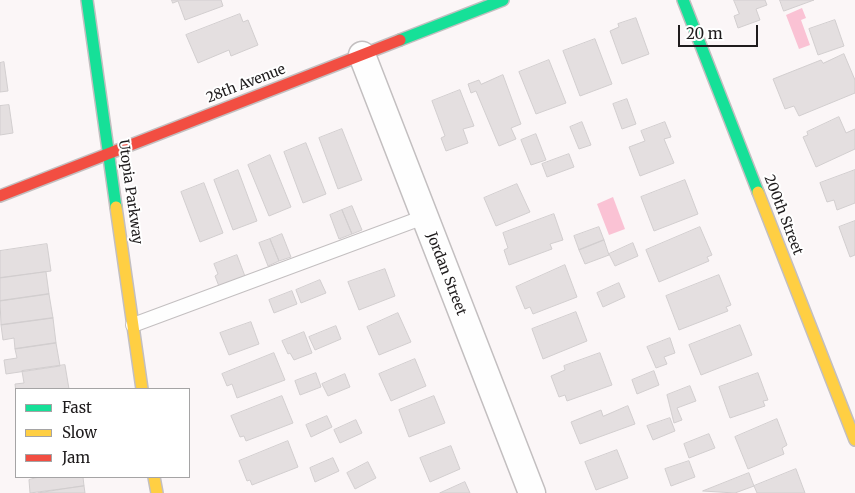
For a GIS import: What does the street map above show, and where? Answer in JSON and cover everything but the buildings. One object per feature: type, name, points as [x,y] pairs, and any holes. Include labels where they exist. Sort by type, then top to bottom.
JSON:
[{"type":"street","name":"Utopia Parkway","points":[[86,0],[110,154],[142,388]]},
{"type":"street","name":"28th Avenue","points":[[0,196],[504,0]]},
{"type":"street","name":"200th Street","points":[[683,0],[855,440]]},
{"type":"street","name":"Jordan Street","points":[[362,55],[532,493]]},
{"type":"street","points":[[154,478],[156,493]]},
{"type":"lane","points":[[133,325],[424,217]]},
{"type":"shaded area","points":[[802,8],[806,18],[801,20],[810,45],[799,49],[786,15]]},
{"type":"shaded area","points":[[613,197],[625,229],[609,235],[597,204]]},
{"type":"traffic: fast","points":[[87,0],[116,207]]},
{"type":"traffic: fast","points":[[400,40],[503,0]]},
{"type":"traffic: fast","points":[[683,0],[758,192]]},
{"type":"traffic: slow","points":[[758,192],[855,440]]},
{"type":"traffic: slow","points":[[116,207],[142,388]]},
{"type":"traffic: slow","points":[[154,478],[157,493]]},
{"type":"traffic: jam","points":[[0,196],[400,40]]}]
